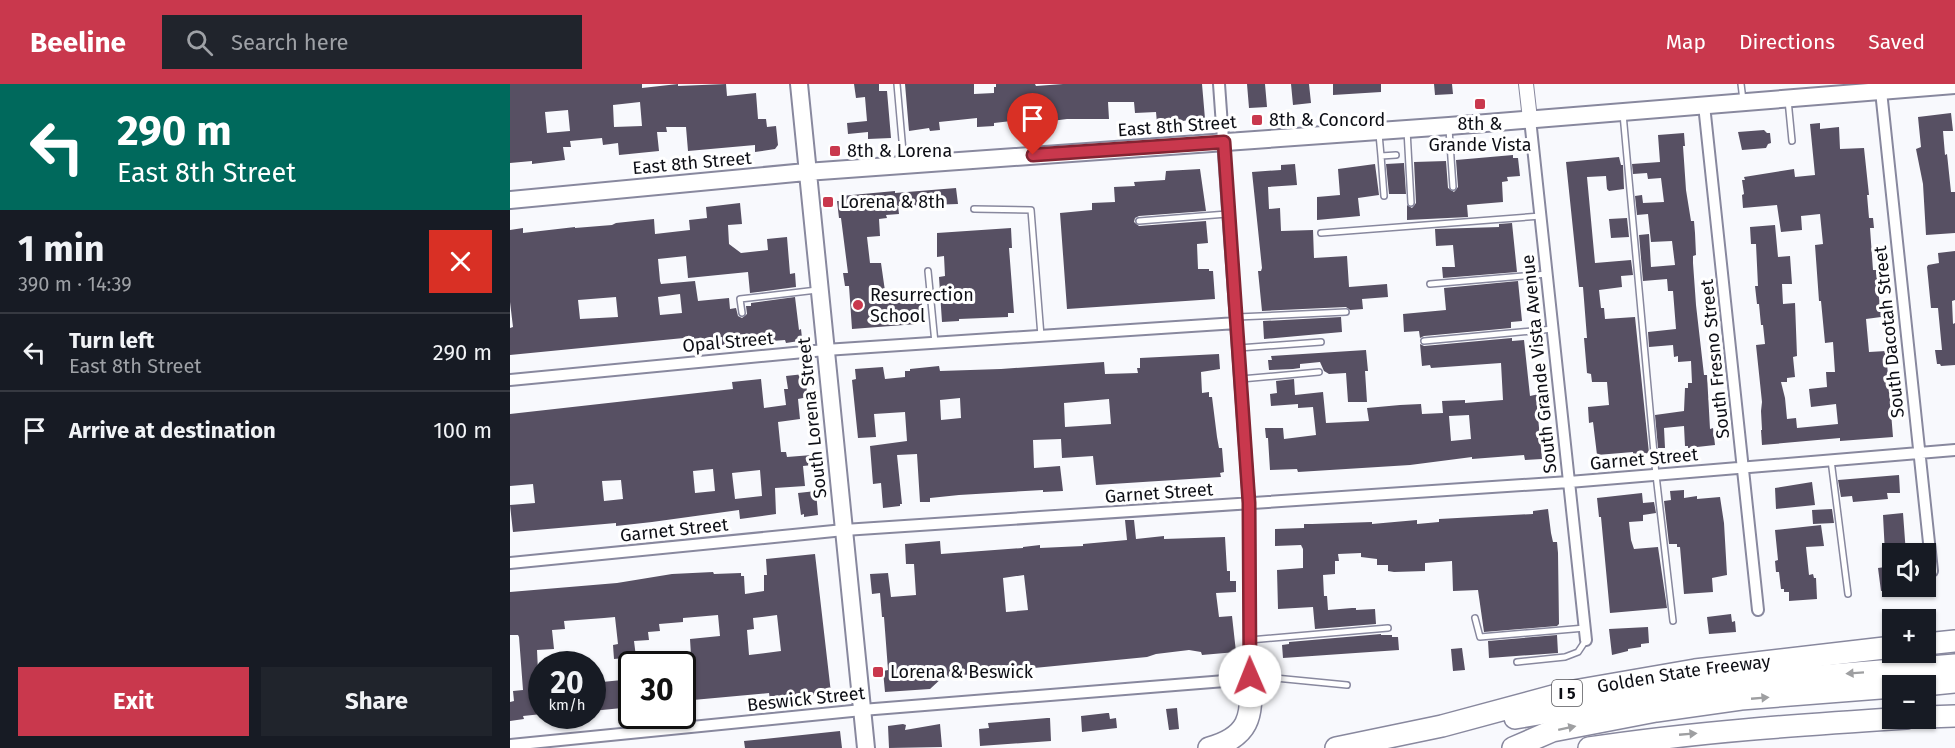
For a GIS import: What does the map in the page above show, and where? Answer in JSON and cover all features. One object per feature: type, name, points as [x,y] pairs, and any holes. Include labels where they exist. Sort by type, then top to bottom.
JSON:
[{"type":"highway","points":[[1936,643],[1955,641]]},
{"type":"highway","name":"Golden State Freeway","points":[[1442,726],[1568,692],[1695,670],[1882,648]]},
{"type":"highway","points":[[1442,726],[1532,716],[1635,696],[1709,685],[1955,665]]},
{"type":"highway","points":[[1209,748],[1228,741],[1246,726],[1252,702],[1250,678]]},
{"type":"highway","points":[[1936,684],[1955,682]]},
{"type":"highway","points":[[1513,748],[1552,731],[1656,711],[1741,699],[1882,688]]},
{"type":"highway","points":[[1936,717],[1955,716]]},
{"type":"highway","points":[[1589,748],[1685,734],[1882,720]]},
{"type":"highway","name":"I 5","points":[[1336,748],[1442,726]]},
{"type":"main road","name":"South Lorena Street","points":[[799,84],[806,172],[867,748]]},
{"type":"main road","name":"East 8th Street","points":[[510,200],[806,172],[1449,126],[1955,84]]},
{"type":"street","points":[[1219,84],[1249,503],[1250,678]]},
{"type":"street","name":"South Grande Vista Avenue","points":[[1526,84],[1587,640]]},
{"type":"street","name":"South Dacotah Street","points":[[1881,91],[1929,543]]},
{"type":"street","name":"South Fresno Street","points":[[1704,105],[1758,609]]},
{"type":"street","name":"Opal Street","points":[[510,380],[825,350],[1237,320]]},
{"type":"street","name":"Garnet Street","points":[[510,563],[844,530],[1569,482],[1955,450]]},
{"type":"street","name":"Beswick Street","points":[[510,745],[862,710],[1250,678]]},
{"type":"lane","points":[[897,84],[904,165]]},
{"type":"lane","points":[[1741,84],[1743,102]]},
{"type":"lane","points":[[1788,98],[1792,141]]},
{"type":"lane","points":[[1623,112],[1656,475],[1673,621]]},
{"type":"lane","points":[[1449,126],[1453,187]]},
{"type":"lane","points":[[1406,129],[1411,203]]},
{"type":"lane","points":[[1379,131],[1384,196]]},
{"type":"lane","points":[[1381,156],[1396,155]]},
{"type":"lane","points":[[974,209],[1031,210],[1041,336]]},
{"type":"lane","points":[[1139,221],[1229,214]]},
{"type":"lane","points":[[1321,233],[1541,216]]},
{"type":"lane","points":[[927,271],[935,343]]},
{"type":"lane","points":[[1430,284],[1547,274]]},
{"type":"lane","points":[[742,314],[740,299],[819,290]]},
{"type":"lane","points":[[1237,320],[1346,312]]},
{"type":"lane","points":[[1424,341],[1553,329]]},
{"type":"lane","points":[[1239,348],[1321,342]]},
{"type":"lane","points":[[1241,379],[1319,372]]},
{"type":"lane","points":[[1832,460],[1848,594]]},
{"type":"lane","points":[[1475,618],[1480,637],[1585,628]]},
{"type":"lane","points":[[1250,640],[1388,628]]},
{"type":"lane","points":[[1517,662],[1565,657],[1578,652],[1587,640]]},
{"type":"lane","points":[[1250,678],[1347,685]]},
{"type":"building","points":[[510,84],[642,84],[642,88],[678,84],[678,86],[726,84],[727,96],[756,93],[758,119],[766,119],[767,127],[776,126],[778,145],[775,149],[755,152],[755,145],[688,151],[686,127],[666,127],[667,132],[657,132],[659,151],[619,155],[618,143],[603,145],[602,138],[570,141],[571,147],[563,147],[565,160],[532,164],[532,161],[510,163]],"holes":[[[640,102],[642,126],[614,127],[613,105]],[[568,110],[570,131],[547,133],[545,112]]]},
{"type":"building","points":[[854,84],[879,84],[879,91],[887,91],[891,138],[868,139],[868,132],[848,134],[847,123],[867,121],[865,97],[856,98]]},
{"type":"building","points":[[905,84],[974,84],[974,94],[994,93],[996,84],[1035,84],[1036,86],[1202,84],[1205,119],[1157,123],[1156,112],[1135,113],[1134,102],[1108,102],[1109,119],[1067,119],[1021,125],[1021,120],[977,127],[977,118],[939,122],[940,130],[930,131],[929,128],[909,131]]},
{"type":"building","points":[[1247,84],[1265,84],[1267,107],[1249,108]]},
{"type":"building","points":[[1291,84],[1309,84],[1311,103],[1293,105]]},
{"type":"building","points":[[1333,84],[1381,84],[1381,92],[1333,95]]},
{"type":"building","points":[[1434,84],[1452,84],[1453,94],[1435,95]]},
{"type":"building","points":[[1951,113],[1953,131],[1943,131],[1951,192],[1955,192],[1955,233],[1926,235],[1923,184],[1916,149],[1921,147],[1918,117]]},
{"type":"building","points":[[1820,123],[1820,129],[1839,127],[1840,149],[1864,148],[1869,218],[1873,218],[1874,228],[1870,228],[1873,270],[1876,270],[1881,317],[1866,319],[1869,352],[1886,351],[1893,437],[1840,441],[1840,438],[1762,445],[1762,402],[1756,345],[1765,344],[1755,286],[1758,286],[1756,244],[1751,244],[1750,227],[1775,225],[1778,257],[1790,256],[1792,284],[1782,284],[1783,304],[1795,303],[1797,356],[1793,357],[1795,377],[1787,378],[1787,382],[1781,382],[1787,419],[1796,418],[1797,428],[1838,424],[1836,404],[1811,407],[1809,389],[1827,387],[1826,372],[1835,372],[1833,342],[1825,343],[1821,301],[1819,301],[1815,245],[1823,244],[1820,214],[1801,216],[1802,230],[1781,232],[1777,205],[1743,208],[1742,195],[1744,194],[1742,180],[1745,180],[1744,177],[1794,169],[1795,177],[1815,175],[1810,124]]},
{"type":"building","points":[[1764,130],[1770,133],[1771,143],[1766,148],[1742,150],[1738,132]]},
{"type":"building","points":[[1684,133],[1686,190],[1695,233],[1696,255],[1693,256],[1693,263],[1696,305],[1704,375],[1707,375],[1710,429],[1713,428],[1715,445],[1688,448],[1685,446],[1684,426],[1664,428],[1665,448],[1658,448],[1655,415],[1684,411],[1685,388],[1688,388],[1688,383],[1692,383],[1691,361],[1678,362],[1678,356],[1674,357],[1673,345],[1649,347],[1648,332],[1676,329],[1673,291],[1668,291],[1667,279],[1643,281],[1639,235],[1649,234],[1651,267],[1675,265],[1672,241],[1651,242],[1648,214],[1637,215],[1635,196],[1642,195],[1643,203],[1664,202],[1661,178],[1648,179],[1647,173],[1633,174],[1632,164],[1660,162],[1658,135]]},
{"type":"building","points":[[1513,155],[1513,158],[1518,158],[1520,176],[1507,177],[1508,181],[1502,182],[1503,202],[1467,205],[1468,217],[1407,220],[1407,205],[1412,208],[1416,203],[1414,162],[1446,161],[1448,188],[1454,192],[1458,187],[1456,160]]},
{"type":"building","points":[[1619,157],[1623,165],[1624,189],[1609,191],[1606,176],[1587,177],[1595,263],[1631,260],[1633,275],[1621,276],[1622,287],[1599,290],[1605,319],[1635,317],[1649,453],[1597,455],[1593,422],[1589,423],[1588,407],[1609,405],[1607,382],[1592,382],[1591,374],[1587,373],[1583,287],[1579,287],[1566,162]]},
{"type":"building","points":[[1404,163],[1406,194],[1389,194],[1386,164]]},
{"type":"building","points":[[1295,164],[1297,185],[1268,187],[1269,209],[1280,208],[1281,231],[1313,230],[1314,258],[1347,256],[1349,287],[1387,284],[1388,297],[1362,299],[1363,309],[1350,310],[1346,307],[1262,311],[1258,271],[1262,268],[1252,172],[1281,170],[1281,165]]},
{"type":"building","points":[[1375,164],[1379,195],[1358,198],[1360,216],[1317,220],[1317,197],[1340,195],[1338,169]]},
{"type":"building","points":[[1200,169],[1206,211],[1139,216],[1134,222],[1139,226],[1206,221],[1208,243],[1197,244],[1198,269],[1213,271],[1215,299],[1067,309],[1060,213],[1092,210],[1092,203],[1115,202],[1114,187],[1135,186],[1134,182],[1165,180],[1166,171]]},
{"type":"building","points":[[956,188],[958,204],[898,206],[899,214],[886,215],[887,218],[879,219],[880,236],[867,237],[870,263],[881,263],[885,291],[921,289],[922,309],[916,311],[917,324],[852,329],[849,286],[845,286],[843,273],[848,273],[837,201],[841,201],[841,196]]},
{"type":"building","points":[[740,203],[742,224],[728,225],[729,244],[741,253],[768,250],[767,239],[787,237],[790,274],[795,273],[796,287],[750,293],[748,272],[688,278],[686,256],[658,259],[661,284],[695,281],[698,301],[729,298],[730,309],[736,308],[738,316],[742,318],[747,314],[746,306],[751,306],[751,303],[795,297],[802,338],[799,341],[722,345],[722,337],[694,340],[694,337],[510,355],[510,328],[513,327],[510,302],[510,230],[523,228],[523,233],[654,219],[655,234],[690,230],[689,220],[707,218],[706,207]],"holes":[[[680,294],[682,313],[660,315],[658,297]],[[616,297],[618,317],[580,319],[578,300]]]},
{"type":"building","points":[[1627,218],[1629,237],[1611,238],[1609,219]]},
{"type":"building","points":[[1512,223],[1517,272],[1443,278],[1442,267],[1455,267],[1453,245],[1436,246],[1435,229],[1499,227],[1499,224]]},
{"type":"building","points":[[1011,228],[1012,248],[1009,248],[1014,313],[1008,313],[1008,317],[942,322],[939,277],[945,276],[944,256],[937,257],[937,233]]},
{"type":"building","points":[[1955,251],[1955,300],[1952,301],[1953,324],[1955,323],[1955,365],[1941,366],[1937,364],[1935,350],[1942,350],[1938,308],[1931,308],[1927,267],[1939,263],[1938,253]]},
{"type":"building","points":[[1518,281],[1522,321],[1511,322],[1511,328],[1420,338],[1419,331],[1404,332],[1403,314],[1446,310],[1444,288]]},
{"type":"building","points":[[1341,317],[1342,332],[1264,339],[1263,321]]},
{"type":"building","points":[[1512,338],[1512,341],[1524,340],[1530,396],[1539,394],[1541,417],[1538,417],[1542,459],[1525,460],[1524,455],[1472,459],[1472,457],[1410,465],[1298,472],[1297,469],[1270,470],[1265,428],[1283,428],[1284,439],[1316,435],[1313,407],[1298,408],[1298,404],[1271,406],[1270,394],[1277,393],[1276,381],[1294,379],[1295,395],[1323,392],[1326,423],[1369,421],[1367,408],[1421,404],[1422,414],[1443,413],[1442,401],[1465,400],[1465,403],[1503,400],[1501,363],[1431,368],[1430,365],[1422,366],[1420,344],[1424,346]],"holes":[[[1469,415],[1471,439],[1451,441],[1449,416]]]},
{"type":"building","points":[[1366,350],[1367,402],[1348,402],[1346,373],[1329,374],[1324,371],[1320,362],[1300,364],[1300,368],[1269,370],[1268,360],[1272,360],[1271,356]]},
{"type":"building","points":[[1219,354],[1220,369],[1201,372],[1202,393],[1209,392],[1209,397],[1212,397],[1219,448],[1222,448],[1224,472],[1220,473],[1221,477],[1096,485],[1093,456],[1062,458],[1061,439],[1033,440],[1034,468],[1060,466],[1063,491],[959,495],[930,498],[930,502],[920,502],[917,454],[897,455],[902,504],[883,508],[881,483],[873,484],[870,446],[907,441],[905,412],[874,414],[876,437],[858,438],[852,380],[856,379],[855,369],[883,367],[885,379],[905,377],[905,371],[910,371],[910,369],[939,366],[940,371],[1104,362],[1105,374],[1138,373],[1140,358]],"holes":[[[960,398],[961,418],[941,420],[940,400]],[[1109,399],[1111,424],[1065,427],[1064,403]]]},
{"type":"building","points":[[804,374],[808,397],[798,399],[800,419],[778,422],[781,452],[786,452],[787,457],[812,455],[813,465],[803,466],[805,486],[775,488],[776,514],[740,519],[739,510],[616,526],[616,523],[513,532],[510,505],[535,503],[533,484],[510,486],[510,414],[733,389],[732,382],[761,379],[764,408],[786,405],[784,389],[788,389],[786,376]],"holes":[[[713,469],[715,491],[695,493],[693,471]],[[760,470],[762,496],[735,499],[732,473]],[[621,480],[623,499],[604,501],[602,481]]]},
{"type":"building","points":[[1899,475],[1900,493],[1887,493],[1888,499],[1853,502],[1852,496],[1841,497],[1838,480]]},
{"type":"building","points":[[1812,482],[1815,505],[1776,509],[1775,488]]},
{"type":"building","points":[[1684,490],[1684,498],[1720,497],[1727,575],[1712,578],[1713,592],[1684,594],[1680,547],[1677,547],[1677,544],[1669,544],[1664,501],[1671,500],[1670,491]]},
{"type":"building","points":[[816,491],[818,515],[804,517],[804,514],[801,515],[798,493]]},
{"type":"building","points":[[1642,493],[1643,503],[1654,502],[1656,513],[1643,515],[1643,521],[1629,522],[1631,540],[1634,549],[1658,547],[1667,608],[1610,613],[1601,517],[1599,517],[1597,498]]},
{"type":"building","points":[[1548,509],[1553,542],[1557,542],[1558,553],[1559,624],[1557,626],[1484,632],[1478,590],[1453,591],[1452,561],[1425,563],[1425,571],[1394,572],[1388,571],[1388,565],[1377,565],[1377,559],[1361,557],[1361,553],[1338,554],[1339,561],[1335,561],[1335,574],[1323,575],[1324,596],[1327,596],[1328,610],[1375,609],[1376,624],[1315,629],[1313,607],[1278,609],[1277,570],[1303,568],[1303,549],[1301,545],[1275,546],[1275,529],[1304,528],[1304,524],[1372,522],[1372,524],[1417,520],[1417,524],[1439,522],[1439,519],[1533,514],[1533,511]]},
{"type":"building","points":[[1832,509],[1834,523],[1813,524],[1812,510]]},
{"type":"building","points":[[1903,513],[1905,543],[1884,543],[1883,515]]},
{"type":"building","points":[[1125,520],[1134,520],[1136,539],[1164,536],[1164,539],[1225,537],[1227,571],[1230,571],[1230,581],[1236,581],[1236,592],[1216,593],[1219,617],[1232,616],[1236,652],[1202,655],[1201,652],[1189,650],[1147,657],[943,677],[930,689],[885,692],[883,671],[888,670],[884,617],[882,617],[880,593],[872,594],[870,574],[888,573],[891,597],[916,595],[914,564],[906,564],[905,544],[940,541],[941,554],[1040,545],[1040,548],[1083,546],[1083,544],[1127,540]],"holes":[[[1024,575],[1028,610],[1006,612],[1003,578]]]},
{"type":"building","points":[[1821,525],[1824,546],[1806,547],[1809,575],[1813,574],[1816,578],[1817,599],[1789,601],[1789,592],[1781,589],[1779,572],[1776,572],[1775,561],[1778,560],[1775,530]]},
{"type":"building","points":[[815,554],[831,693],[770,700],[769,693],[696,700],[696,651],[691,651],[690,639],[720,636],[718,615],[683,618],[683,622],[659,624],[660,631],[648,632],[649,640],[634,641],[635,651],[618,651],[618,659],[614,659],[613,645],[618,644],[615,617],[564,621],[565,629],[552,630],[554,649],[528,651],[528,715],[523,716],[524,719],[510,721],[510,702],[514,701],[513,691],[523,690],[519,637],[510,635],[510,592],[617,583],[672,574],[713,572],[714,574],[741,573],[741,576],[744,576],[745,594],[764,591],[764,575],[767,575],[766,559]],"holes":[[[777,615],[781,651],[749,655],[747,630],[754,629],[753,618]]]},
{"type":"building","points":[[1882,567],[1882,591],[1881,591],[1878,568]]},
{"type":"building","points":[[1731,614],[1732,622],[1735,621],[1736,632],[1709,634],[1707,617]]},
{"type":"building","points":[[1648,627],[1649,643],[1612,655],[1609,629]]},
{"type":"building","points":[[1381,634],[1398,637],[1399,650],[1283,658],[1282,645],[1289,644],[1289,642]]},
{"type":"building","points":[[1557,635],[1558,653],[1489,658],[1488,641]]},
{"type":"building","points":[[1462,648],[1465,670],[1453,671],[1451,649]]},
{"type":"building","points":[[618,680],[618,708],[606,710],[606,682]]},
{"type":"building","points":[[1177,708],[1179,729],[1169,730],[1166,709]]},
{"type":"building","points":[[1109,713],[1110,719],[1116,718],[1117,728],[1082,732],[1081,716]]},
{"type":"building","points":[[1050,718],[1051,741],[980,746],[979,729],[989,728],[988,723]]},
{"type":"building","points":[[940,724],[942,747],[889,748],[888,726],[906,725],[905,730]]},
{"type":"building","points":[[840,731],[842,748],[745,748],[744,741]]},
{"type":"place","name":"8th & Grande Vista","points":[[1480,104]]},
{"type":"place","name":"8th & Concord","points":[[1257,120]]},
{"type":"place","name":"8th & Lorena","points":[[835,151]]},
{"type":"place","name":"Lorena & 8th","points":[[828,202]]},
{"type":"place","name":"Resurrection School","points":[[858,305]]},
{"type":"place","name":"Lorena & Beswick","points":[[878,672]]},
{"type":"route","points":[[1033,155],[1224,142],[1249,503],[1250,676]]}]
